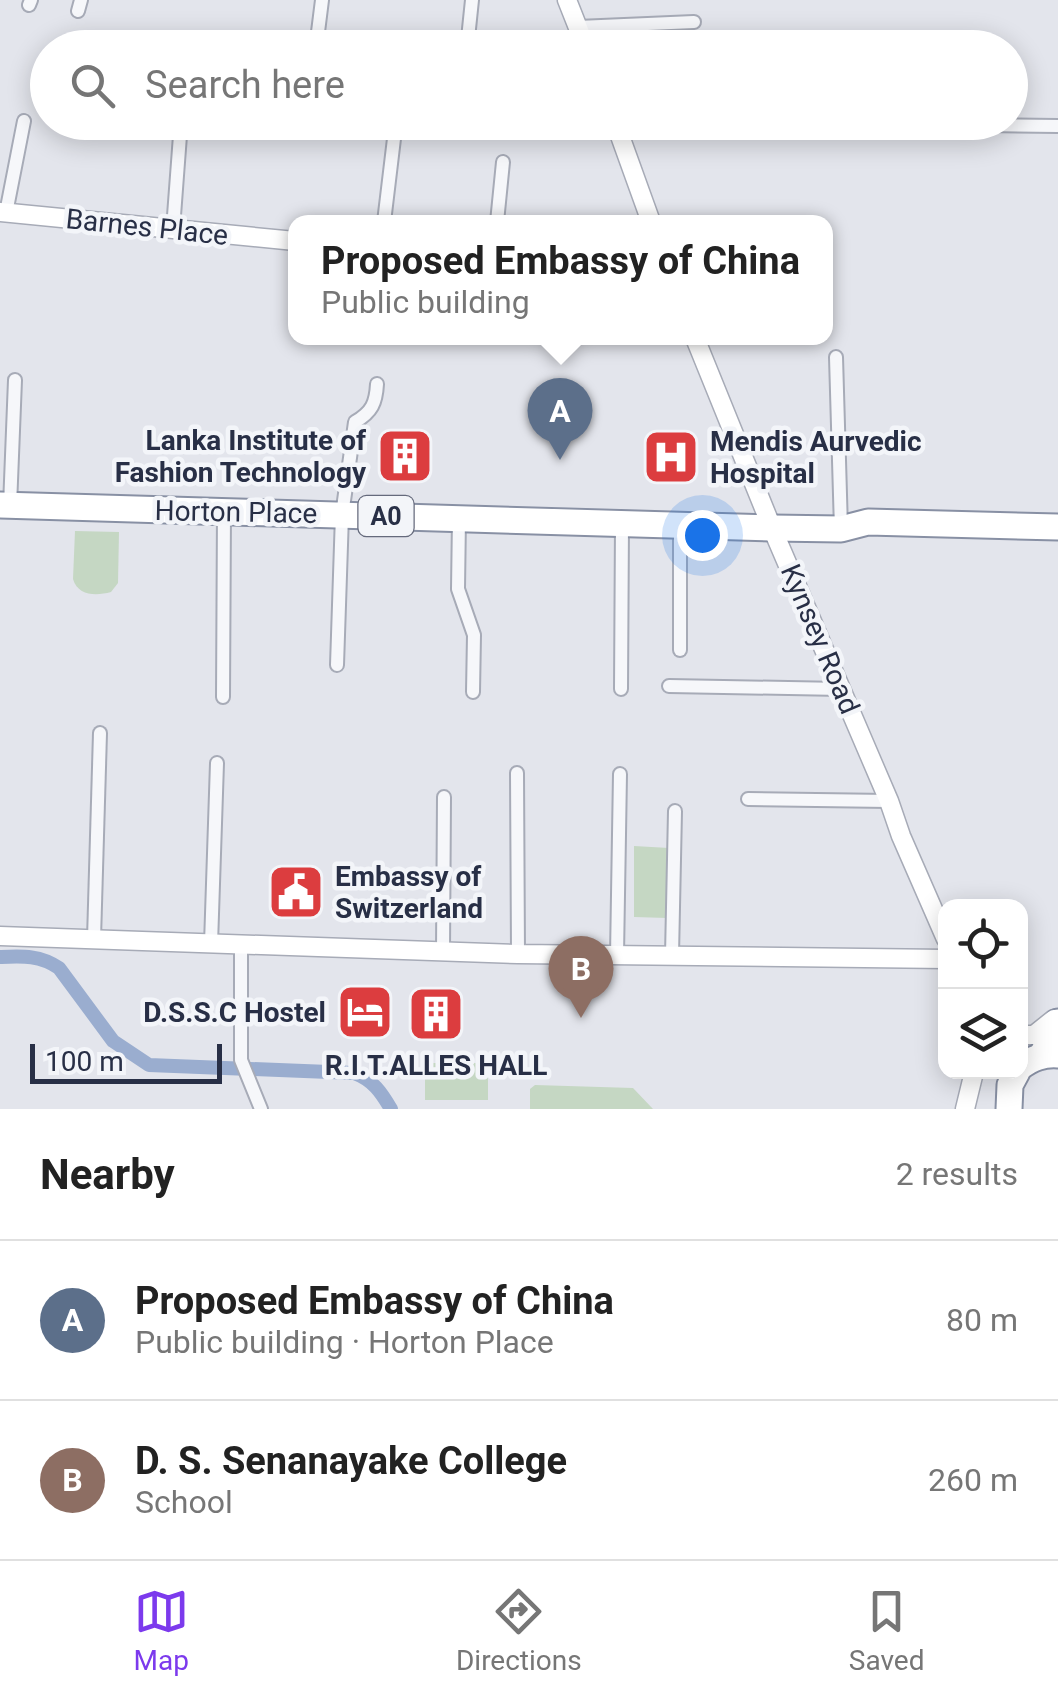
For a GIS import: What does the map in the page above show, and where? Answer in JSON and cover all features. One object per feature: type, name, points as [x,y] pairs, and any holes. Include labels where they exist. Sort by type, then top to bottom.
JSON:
[{"type":"highway","name":"Horton Place","points":[[5,506],[772,528]]},
{"type":"highway","name":"A0","points":[[772,528],[842,529],[868,522],[1058,527]]},
{"type":"highway","name":"A0","points":[[842,529],[867,538],[1058,543]]},
{"type":"highway","points":[[1028,1055],[1058,1019]]},
{"type":"highway","points":[[1009,1109],[1008,1100],[1017,1079]]},
{"type":"street","points":[[318,30],[322,0]]},
{"type":"street","points":[[469,30],[472,0]]},
{"type":"street","points":[[567,0],[578,28],[694,22]]},
{"type":"street","points":[[3,212],[24,121]]},
{"type":"street","points":[[1028,126],[1058,126]]},
{"type":"street","points":[[173,229],[180,140]]},
{"type":"street","points":[[385,215],[394,140]]},
{"type":"street","points":[[621,140],[648,215]]},
{"type":"street","points":[[498,215],[503,162]]},
{"type":"street","name":"Barnes Place","points":[[3,212],[288,240]]},
{"type":"street","name":"Kynsey Road","points":[[698,345],[938,921]]},
{"type":"street","points":[[836,357],[842,529]]},
{"type":"street","points":[[5,506],[15,380]]},
{"type":"street","points":[[337,665],[342,515],[355,422],[367,415],[376,402],[377,384]]},
{"type":"street","points":[[224,511],[224,697]]},
{"type":"street","points":[[460,518],[458,589],[474,634],[473,692]]},
{"type":"street","points":[[621,689],[622,523]]},
{"type":"street","points":[[680,526],[680,650]]},
{"type":"street","points":[[669,686],[842,689]]},
{"type":"street","points":[[94,939],[100,733]]},
{"type":"street","points":[[211,944],[217,762]]},
{"type":"street","points":[[516,772],[518,954]]},
{"type":"street","points":[[617,954],[620,774]]},
{"type":"street","points":[[444,797],[444,951]]},
{"type":"street","points":[[748,800],[889,801]]},
{"type":"street","points":[[672,955],[675,812]]},
{"type":"street","points":[[0,936],[518,954],[938,960]]},
{"type":"street","points":[[241,944],[241,1060],[261,1109]]},
{"type":"street","points":[[965,1109],[972,1079]]},
{"type":"green space","points":[[75,531],[119,532],[118,583],[111,592],[88,593],[75,585]]},
{"type":"green space","points":[[634,846],[669,848],[667,918],[634,917]]},
{"type":"green space","points":[[425,1063],[488,1063],[488,1100],[425,1100]]},
{"type":"green space","points":[[535,1085],[633,1088],[653,1109],[530,1109],[530,1089]]},
{"type":"waterway","points":[[0,957],[38,959],[59,968],[113,1041],[149,1065],[354,1073],[376,1087],[391,1109]]},
{"type":"place","name":"Lanka Institute of Fashion Technology","points":[[405,456]]},
{"type":"place","name":"Mendis Aurvedic Hospital","points":[[671,457]]},
{"type":"place","name":"Proposed Embassy of China","points":[[560,460]]},
{"type":"place","name":"Embassy of Switzerland","points":[[296,892]]},
{"type":"place","name":"D.S.S.C Hostel","points":[[365,1012]]},
{"type":"place","name":"R.I.T.ALLES HALL","points":[[436,1014]]},
{"type":"place","name":"D. S. Senanayake College","points":[[581,1018]]}]
